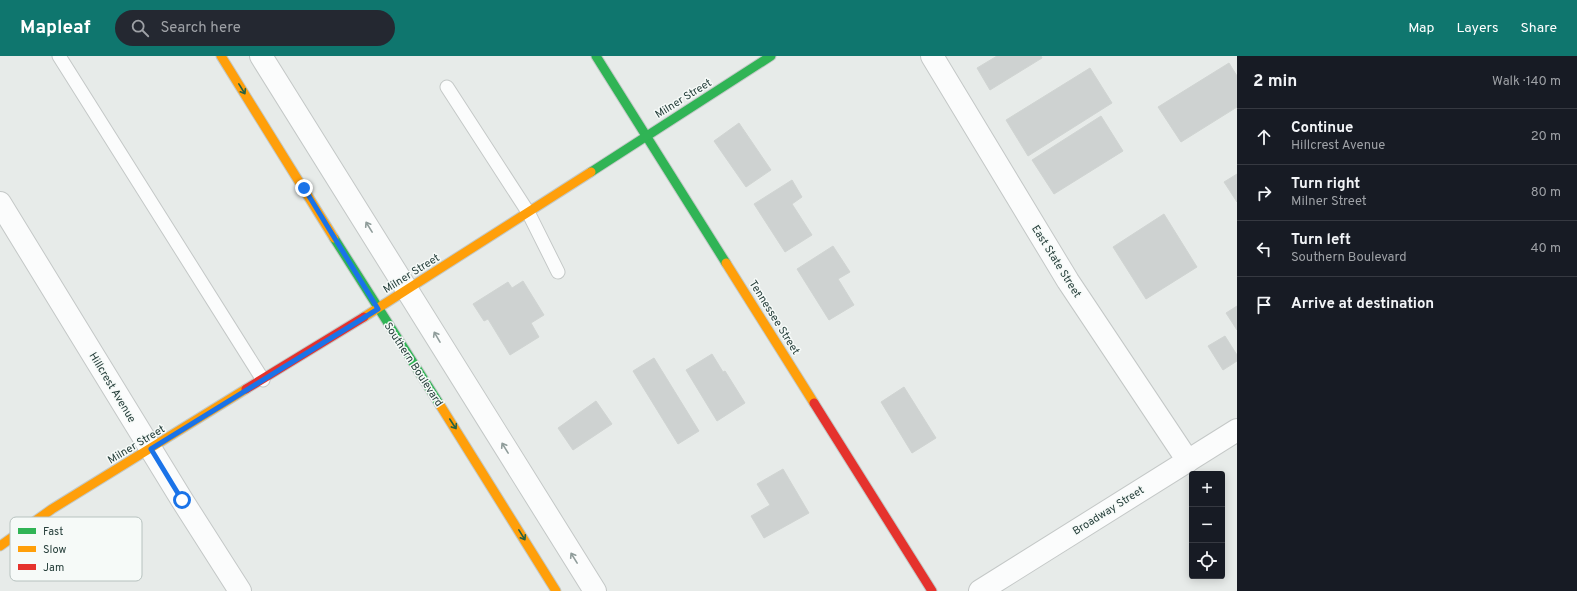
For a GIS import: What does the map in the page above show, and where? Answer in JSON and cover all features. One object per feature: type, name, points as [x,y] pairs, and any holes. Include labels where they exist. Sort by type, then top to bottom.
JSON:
[{"type":"street","name":"Southern Boulevard","points":[[221,56],[378,309],[458,432],[556,591]]},
{"type":"street","points":[[261,56],[409,290],[447,354],[595,591]]},
{"type":"street","name":"Tennessee Street","points":[[596,56],[932,591]]},
{"type":"street","name":"Milner Street","points":[[41,517],[409,290],[646,135],[771,56]]},
{"type":"street","name":"East State Street","points":[[932,56],[1068,281],[1188,460]]},
{"type":"street","name":"Hillcrest Avenue","points":[[0,203],[240,591]]},
{"type":"street","name":"Broadway Street","points":[[980,591],[1237,430]]},
{"type":"street","name":"Milner Street","points":[[0,546],[10,539]]},
{"type":"lane","points":[[59,56],[263,380]]},
{"type":"lane","points":[[447,87],[528,212],[558,272]]},
{"type":"building","points":[[997,56],[1041,56],[1042,58],[990,90],[977,68]]},
{"type":"building","points":[[1229,63],[1237,76],[1237,107],[1181,142],[1158,107]]},
{"type":"building","points":[[1090,68],[1112,103],[1028,156],[1006,120]]},
{"type":"building","points":[[1101,116],[1123,151],[1054,194],[1032,160]]},
{"type":"building","points":[[739,123],[771,170],[746,187],[714,141]]},
{"type":"building","points":[[1237,174],[1237,202],[1224,182]]},
{"type":"building","points":[[792,180],[802,197],[792,204],[812,235],[785,252],[754,204]]},
{"type":"building","points":[[1164,214],[1197,267],[1146,299],[1113,247]]},
{"type":"building","points":[[833,246],[850,272],[838,279],[854,305],[829,320],[797,269]]},
{"type":"building","points":[[523,281],[544,315],[531,323],[539,337],[510,355],[488,319],[484,321],[473,304],[508,282],[512,288]]},
{"type":"building","points":[[1237,306],[1237,330],[1226,313]]},
{"type":"building","points":[[1225,336],[1237,355],[1237,361],[1223,370],[1208,346]]},
{"type":"building","points":[[712,354],[723,372],[725,371],[745,403],[717,421],[686,370]]},
{"type":"building","points":[[654,358],[699,431],[678,444],[633,371]]},
{"type":"building","points":[[904,387],[936,438],[912,453],[881,402]]},
{"type":"building","points":[[596,401],[612,424],[573,450],[558,428]]},
{"type":"building","points":[[783,469],[809,513],[764,538],[751,516],[770,505],[757,484]]},
{"type":"traffic: fast","points":[[596,56],[726,263]]},
{"type":"traffic: fast","points":[[591,172],[771,56]]},
{"type":"traffic: fast","points":[[334,238],[440,405]]},
{"type":"traffic: slow","points":[[221,56],[334,238]]},
{"type":"traffic: slow","points":[[364,317],[591,172]]},
{"type":"traffic: slow","points":[[726,263],[814,403]]},
{"type":"traffic: slow","points":[[41,517],[246,389]]},
{"type":"traffic: slow","points":[[440,405],[556,591]]},
{"type":"traffic: slow","points":[[0,546],[10,539]]},
{"type":"traffic: jam","points":[[246,389],[364,317]]},
{"type":"traffic: jam","points":[[814,403],[932,591]]},
{"type":"route","points":[[182,500],[151,449],[378,309],[304,188]]}]
